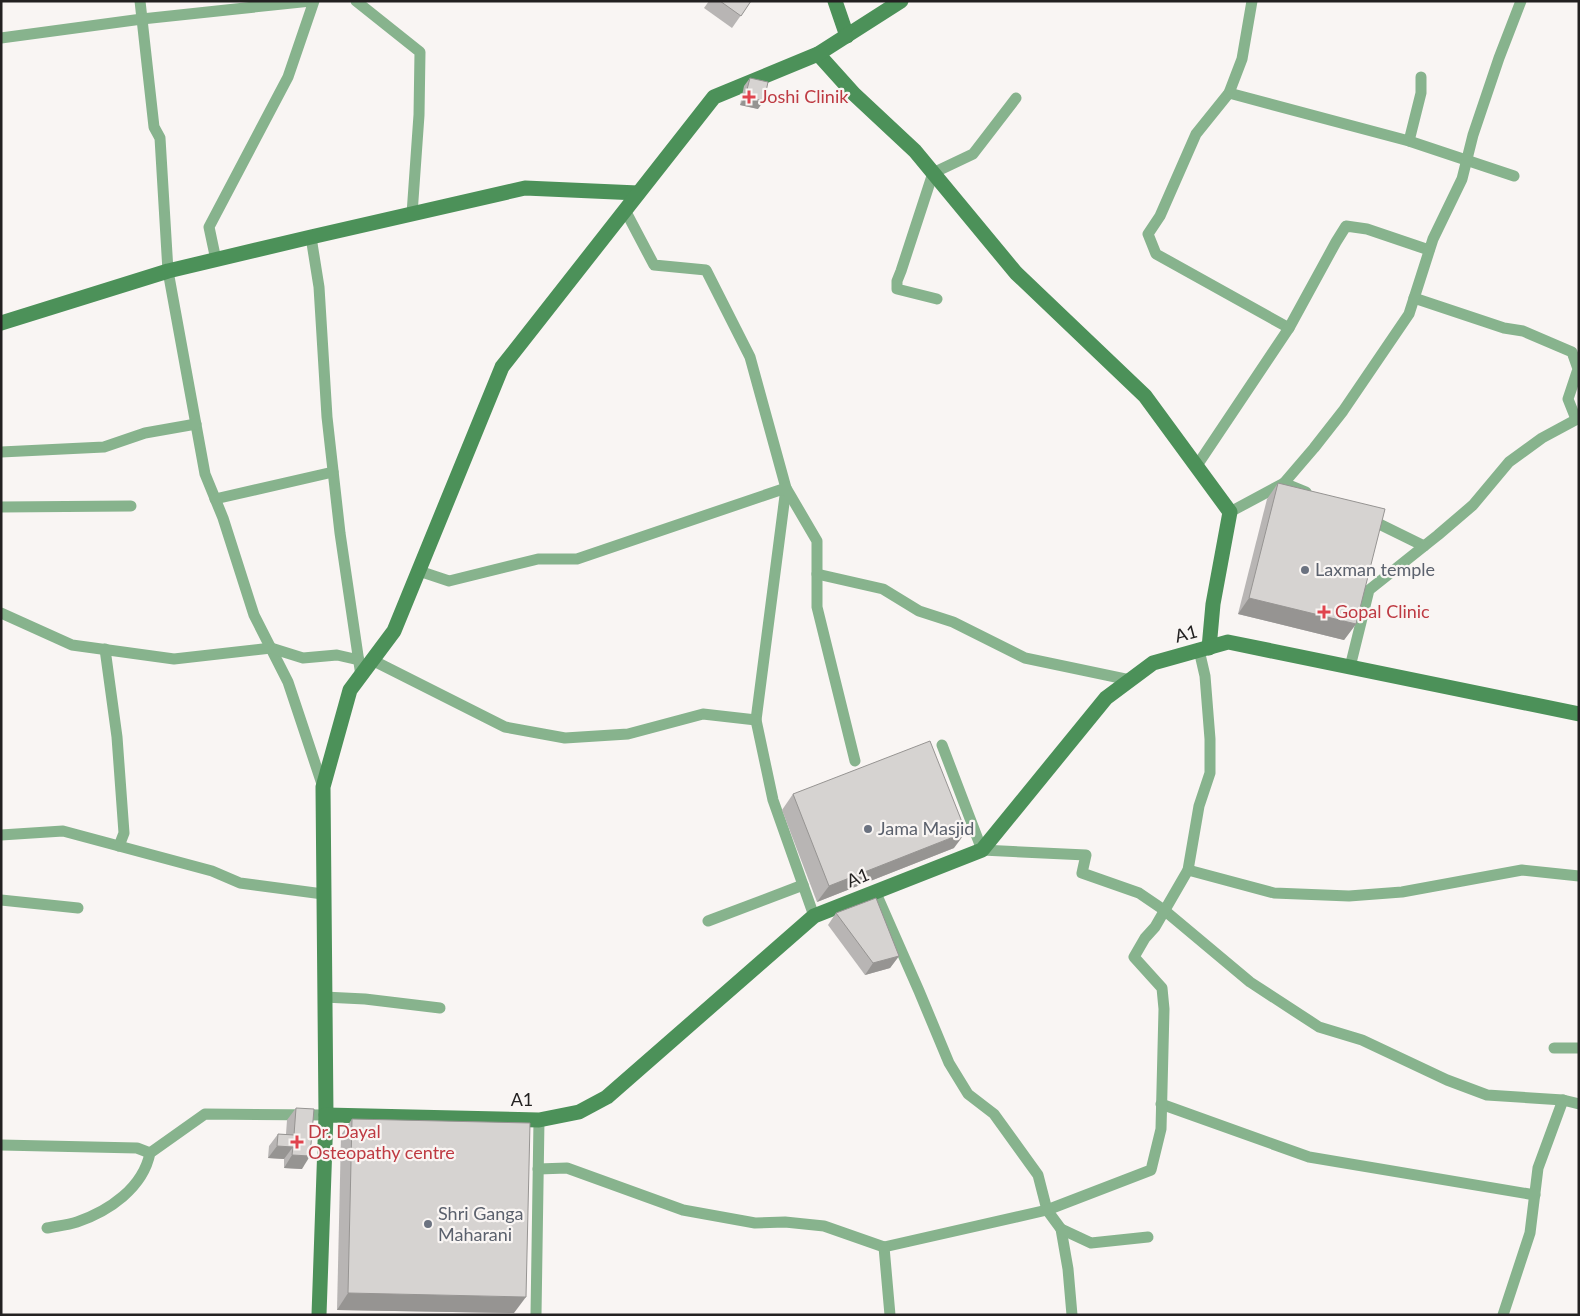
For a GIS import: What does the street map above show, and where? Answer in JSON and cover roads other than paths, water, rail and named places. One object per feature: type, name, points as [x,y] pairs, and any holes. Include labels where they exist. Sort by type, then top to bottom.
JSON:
[{"type":"street","points":[[140,1],[154,127],[160,138],[168,271],[205,474],[216,499],[254,615],[288,682],[323,787]]},
{"type":"street","points":[[1,38],[142,19],[312,1],[288,76],[209,227],[216,260]]},
{"type":"street","points":[[356,1],[420,52],[420,115],[412,214]]},
{"type":"street","points":[[835,1],[847,36]]},
{"type":"street","points":[[365,660],[394,631],[502,367],[714,97],[818,54],[901,1]]},
{"type":"street","points":[[1252,1],[1242,59],[1229,93],[1196,134],[1160,216],[1148,234],[1156,254],[1289,328]]},
{"type":"street","points":[[1230,512],[1284,482],[1314,448],[1343,410],[1409,314],[1432,239],[1462,178],[1473,135],[1521,1]]},
{"type":"street","points":[[538,1169],[567,1168],[683,1210],[755,1223],[785,1222],[824,1226],[884,1247],[1047,1210],[1151,1170],[1161,1129],[1164,1009],[1162,988],[1134,957],[1145,938],[1155,927],[1188,870],[1199,806],[1210,773],[1210,739],[1204,676],[1204,649],[1230,512],[1145,396],[1016,273],[915,151],[854,94],[818,54]]},
{"type":"street","points":[[1409,141],[1421,93],[1421,77]]},
{"type":"street","points":[[1229,93],[1409,141],[1514,176]]},
{"type":"street","points":[[938,300],[897,289],[896,280],[901,271],[933,173],[974,154],[1016,98]]},
{"type":"street","points":[[1,323],[168,271],[525,188],[638,193]]},
{"type":"street","points":[[625,210],[654,265],[706,270],[750,357],[786,488],[817,540],[817,607],[855,761]]},
{"type":"street","points":[[1196,467],[1289,328],[1346,226],[1367,229],[1429,250]]},
{"type":"street","points":[[311,237],[319,288],[327,417],[340,533],[365,660],[361,676],[350,690],[323,787],[326,1115],[319,1315]]},
{"type":"street","points":[[1350,667],[1369,590],[1473,505],[1509,462],[1542,438],[1577,418],[1568,399],[1578,369],[1572,352],[1523,331],[1504,328],[1414,298]]},
{"type":"street","points":[[1,452],[104,447],[145,433],[196,424]]},
{"type":"street","points":[[216,499],[333,472]]},
{"type":"street","points":[[1284,482],[1320,498]]},
{"type":"street","points":[[418,571],[449,582],[538,559],[577,559],[786,488]]},
{"type":"street","points":[[786,488],[756,720],[773,800],[814,916]]},
{"type":"street","points":[[1,507],[131,506]]},
{"type":"street","points":[[1357,514],[1424,546]]},
{"type":"street","points":[[817,574],[883,589],[919,611],[953,622],[1026,658],[1130,680]]},
{"type":"street","points":[[1,613],[72,645],[174,659],[271,648],[303,658],[337,655],[365,660],[505,727],[565,738],[628,734],[703,714],[756,720]]},
{"type":"street","name":"A1","points":[[326,1115],[539,1120],[579,1112],[607,1097],[814,916],[982,850],[1106,698],[1153,663],[1228,642],[1579,714]]},
{"type":"street","points":[[105,649],[117,737],[120,775],[124,833],[119,846]]},
{"type":"street","points":[[942,745],[982,850],[1086,855],[1082,873],[1139,893],[1164,910],[1250,982],[1319,1027],[1362,1040],[1447,1080],[1486,1095],[1563,1100],[1579,1104]]},
{"type":"street","points":[[1,835],[63,831],[212,871],[240,883],[324,894]]},
{"type":"street","points":[[1188,870],[1274,893],[1349,896],[1402,892],[1522,870],[1579,876]]},
{"type":"street","points":[[708,921],[803,885]]},
{"type":"street","points":[[875,891],[948,1063],[968,1094],[994,1114],[1038,1175],[1047,1210],[1061,1229],[1068,1269],[1072,1315]]},
{"type":"street","points":[[1,900],[78,908]]},
{"type":"street","points":[[324,997],[365,999],[440,1008]]},
{"type":"street","points":[[1554,1048],[1579,1048]]},
{"type":"street","points":[[1503,1315],[1530,1233],[1538,1168],[1563,1100]]},
{"type":"street","points":[[1161,1104],[1309,1157],[1535,1195]]},
{"type":"street","points":[[47,1228],[77,1222],[108,1207],[134,1187],[147,1166],[150,1154],[205,1114],[326,1115]]},
{"type":"street","points":[[536,1315],[539,1120]]},
{"type":"street","points":[[1,1145],[136,1148],[150,1154]]},
{"type":"street","points":[[1061,1229],[1091,1243],[1148,1237]]},
{"type":"street","points":[[884,1247],[890,1315]]},
{"type":"place","name":"Joshi Clinik","points":[[749,97]]},
{"type":"place","name":"Laxman temple","points":[[1305,570]]},
{"type":"place","name":"Gopal Clinic","points":[[1324,612]]},
{"type":"place","name":"Jama Masjid","points":[[868,829]]},
{"type":"place","name":"Dr. Dayal Osteopathy centre","points":[[297,1142]]},
{"type":"place","name":"Shri Ganga Maharani","points":[[428,1224]]}]
